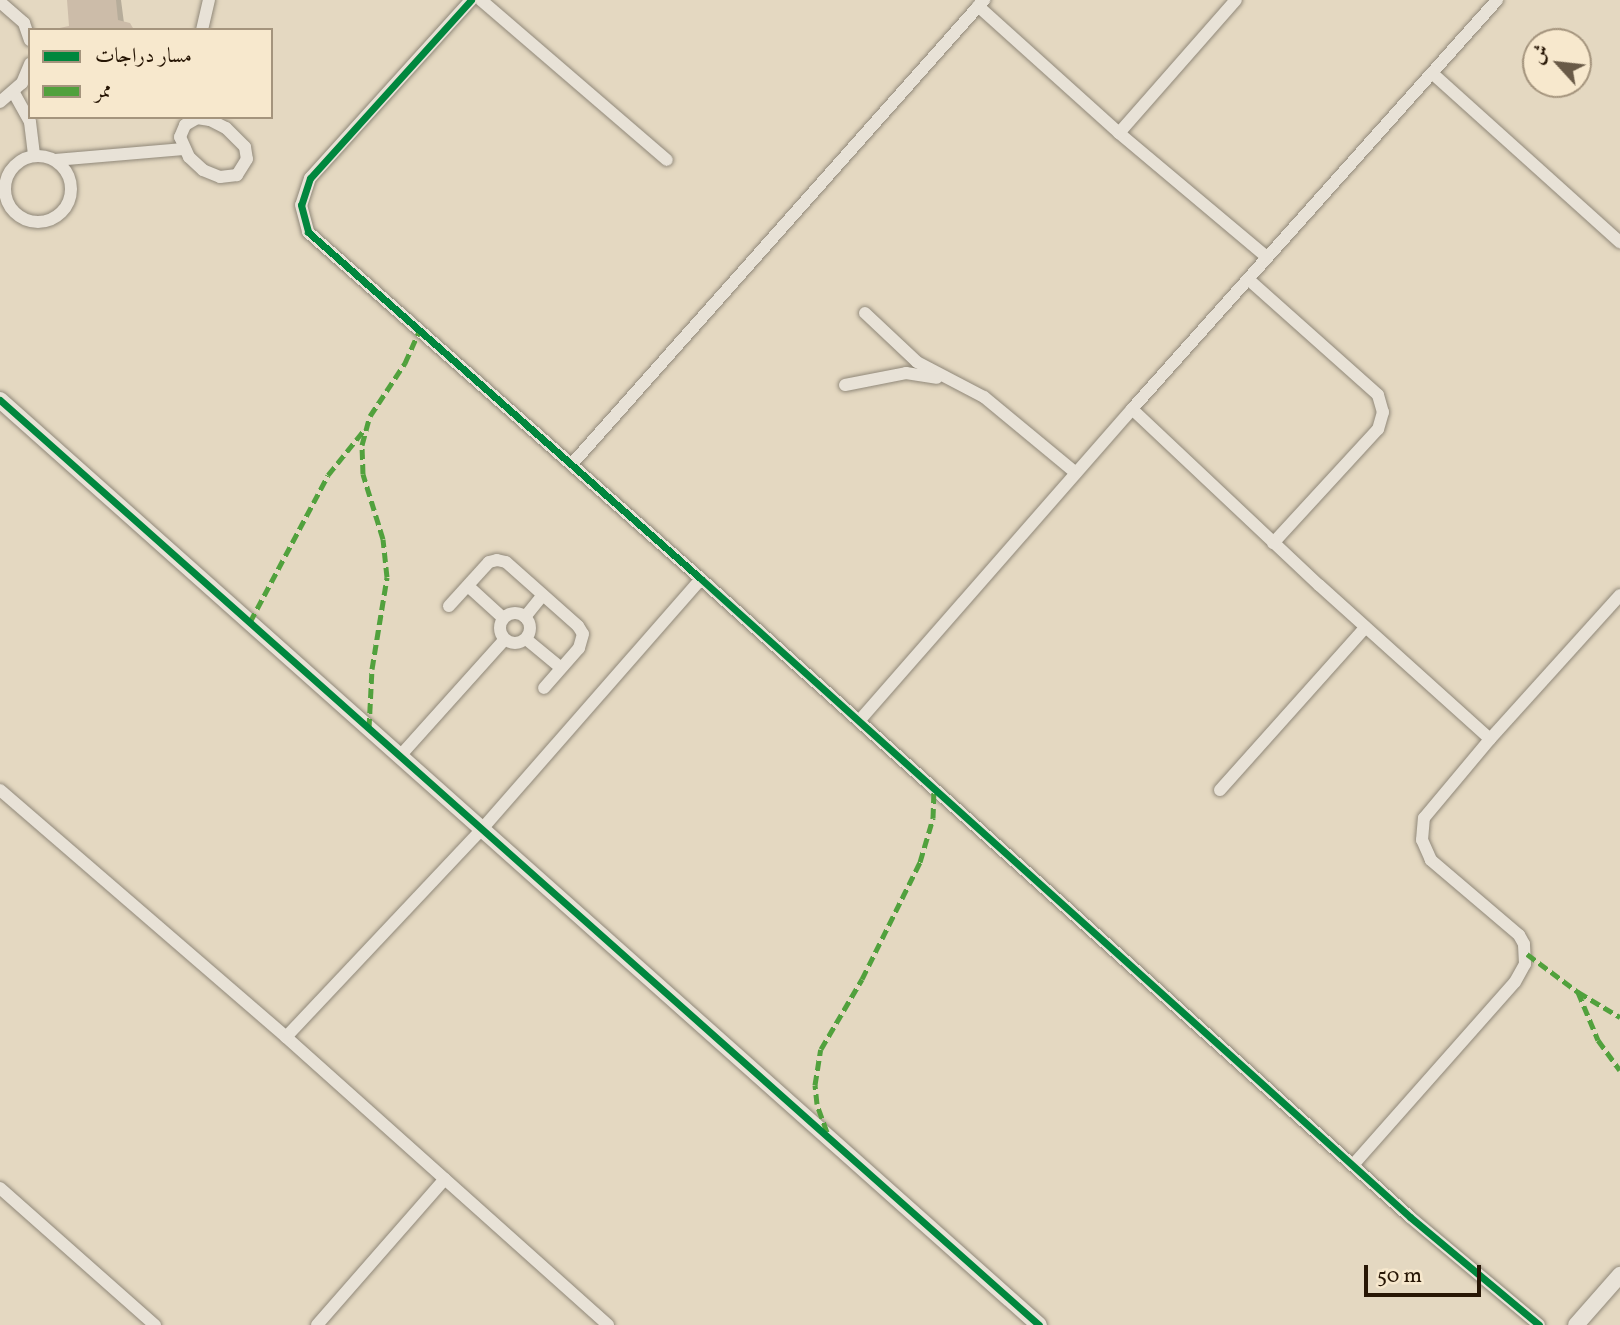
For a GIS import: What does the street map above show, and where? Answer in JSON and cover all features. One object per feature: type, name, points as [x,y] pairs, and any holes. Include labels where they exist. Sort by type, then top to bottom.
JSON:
[{"type":"street","points":[[202,28],[209,0]]},
{"type":"street","points":[[471,0],[310,178],[303,191],[302,219],[317,242],[701,579],[1353,1166],[1539,1325]]},
{"type":"street","points":[[481,0],[667,160]]},
{"type":"street","points":[[1119,133],[1236,0]]},
{"type":"street","points":[[859,721],[1132,409],[1497,0]]},
{"type":"street","points":[[5,2],[24,23],[28,34]]},
{"type":"street","points":[[572,464],[981,3],[1119,133],[1267,257]]},
{"type":"street","points":[[0,102],[22,83],[28,69]]},
{"type":"street","points":[[1432,73],[1620,242]]},
{"type":"street","points":[[13,93],[28,119]]},
{"type":"street","points":[[28,119],[34,156]]},
{"type":"street","points":[[196,119],[190,120],[182,130],[184,149],[195,164],[219,177],[237,175],[245,165],[246,153],[239,140],[226,128],[205,119]]},
{"type":"street","points":[[55,160],[63,166],[72,185],[68,205],[52,220],[32,222],[14,212],[5,193],[5,183],[15,164],[34,156],[55,160],[184,149]]},
{"type":"street","points":[[1248,279],[1378,395],[1383,412],[1378,429],[1273,543]]},
{"type":"street","points":[[864,313],[918,362],[990,401],[1076,473]]},
{"type":"street","points":[[845,385],[906,373],[955,382]]},
{"type":"street","points":[[0,400],[1039,1325]]},
{"type":"street","points":[[1132,409],[1365,628],[1490,739]]},
{"type":"street","points":[[449,606],[489,562],[502,560],[543,595],[578,626],[583,634],[582,644],[544,688]]},
{"type":"street","points":[[286,1037],[482,829],[701,579]]},
{"type":"street","points":[[468,586],[503,618]]},
{"type":"street","points":[[525,617],[543,595]]},
{"type":"street","points":[[1353,1166],[1515,982],[1525,964],[1527,954],[1519,935],[1431,860],[1422,840],[1424,818],[1490,739],[1620,595]]},
{"type":"street","points":[[516,613],[525,617],[530,630],[526,639],[513,644],[504,640],[499,632],[503,618],[516,613]]},
{"type":"street","points":[[1220,790],[1365,628]]},
{"type":"street","points":[[526,639],[561,668]]},
{"type":"street","points":[[400,756],[504,640]]},
{"type":"street","points":[[0,790],[286,1037],[608,1325]]},
{"type":"street","points":[[317,1325],[446,1180]]},
{"type":"street","points":[[0,1188],[155,1325]]},
{"type":"street","points":[[1576,1325],[1620,1275]]},
{"type":"building","points":[[67,0],[116,0],[118,20],[130,23],[133,28],[60,28],[69,26]]},
{"type":"marked path","points":[[369,728],[372,669],[387,577],[383,539],[363,474],[362,445],[370,416],[405,363],[419,331]]},
{"type":"marked path","points":[[250,622],[328,475],[364,430]]},
{"type":"marked path","points":[[827,1132],[817,1104],[815,1085],[821,1049],[862,979],[920,862],[933,818],[934,788]]},
{"type":"marked path","points":[[1527,954],[1578,992],[1620,1017]]},
{"type":"marked path","points":[[1578,992],[1598,1040],[1620,1070]]},
{"type":"cycle path","points":[[471,0],[310,178],[301,205],[308,232],[701,579],[1410,1217],[1539,1325]]},
{"type":"cycle path","points":[[0,400],[1039,1325]]}]
